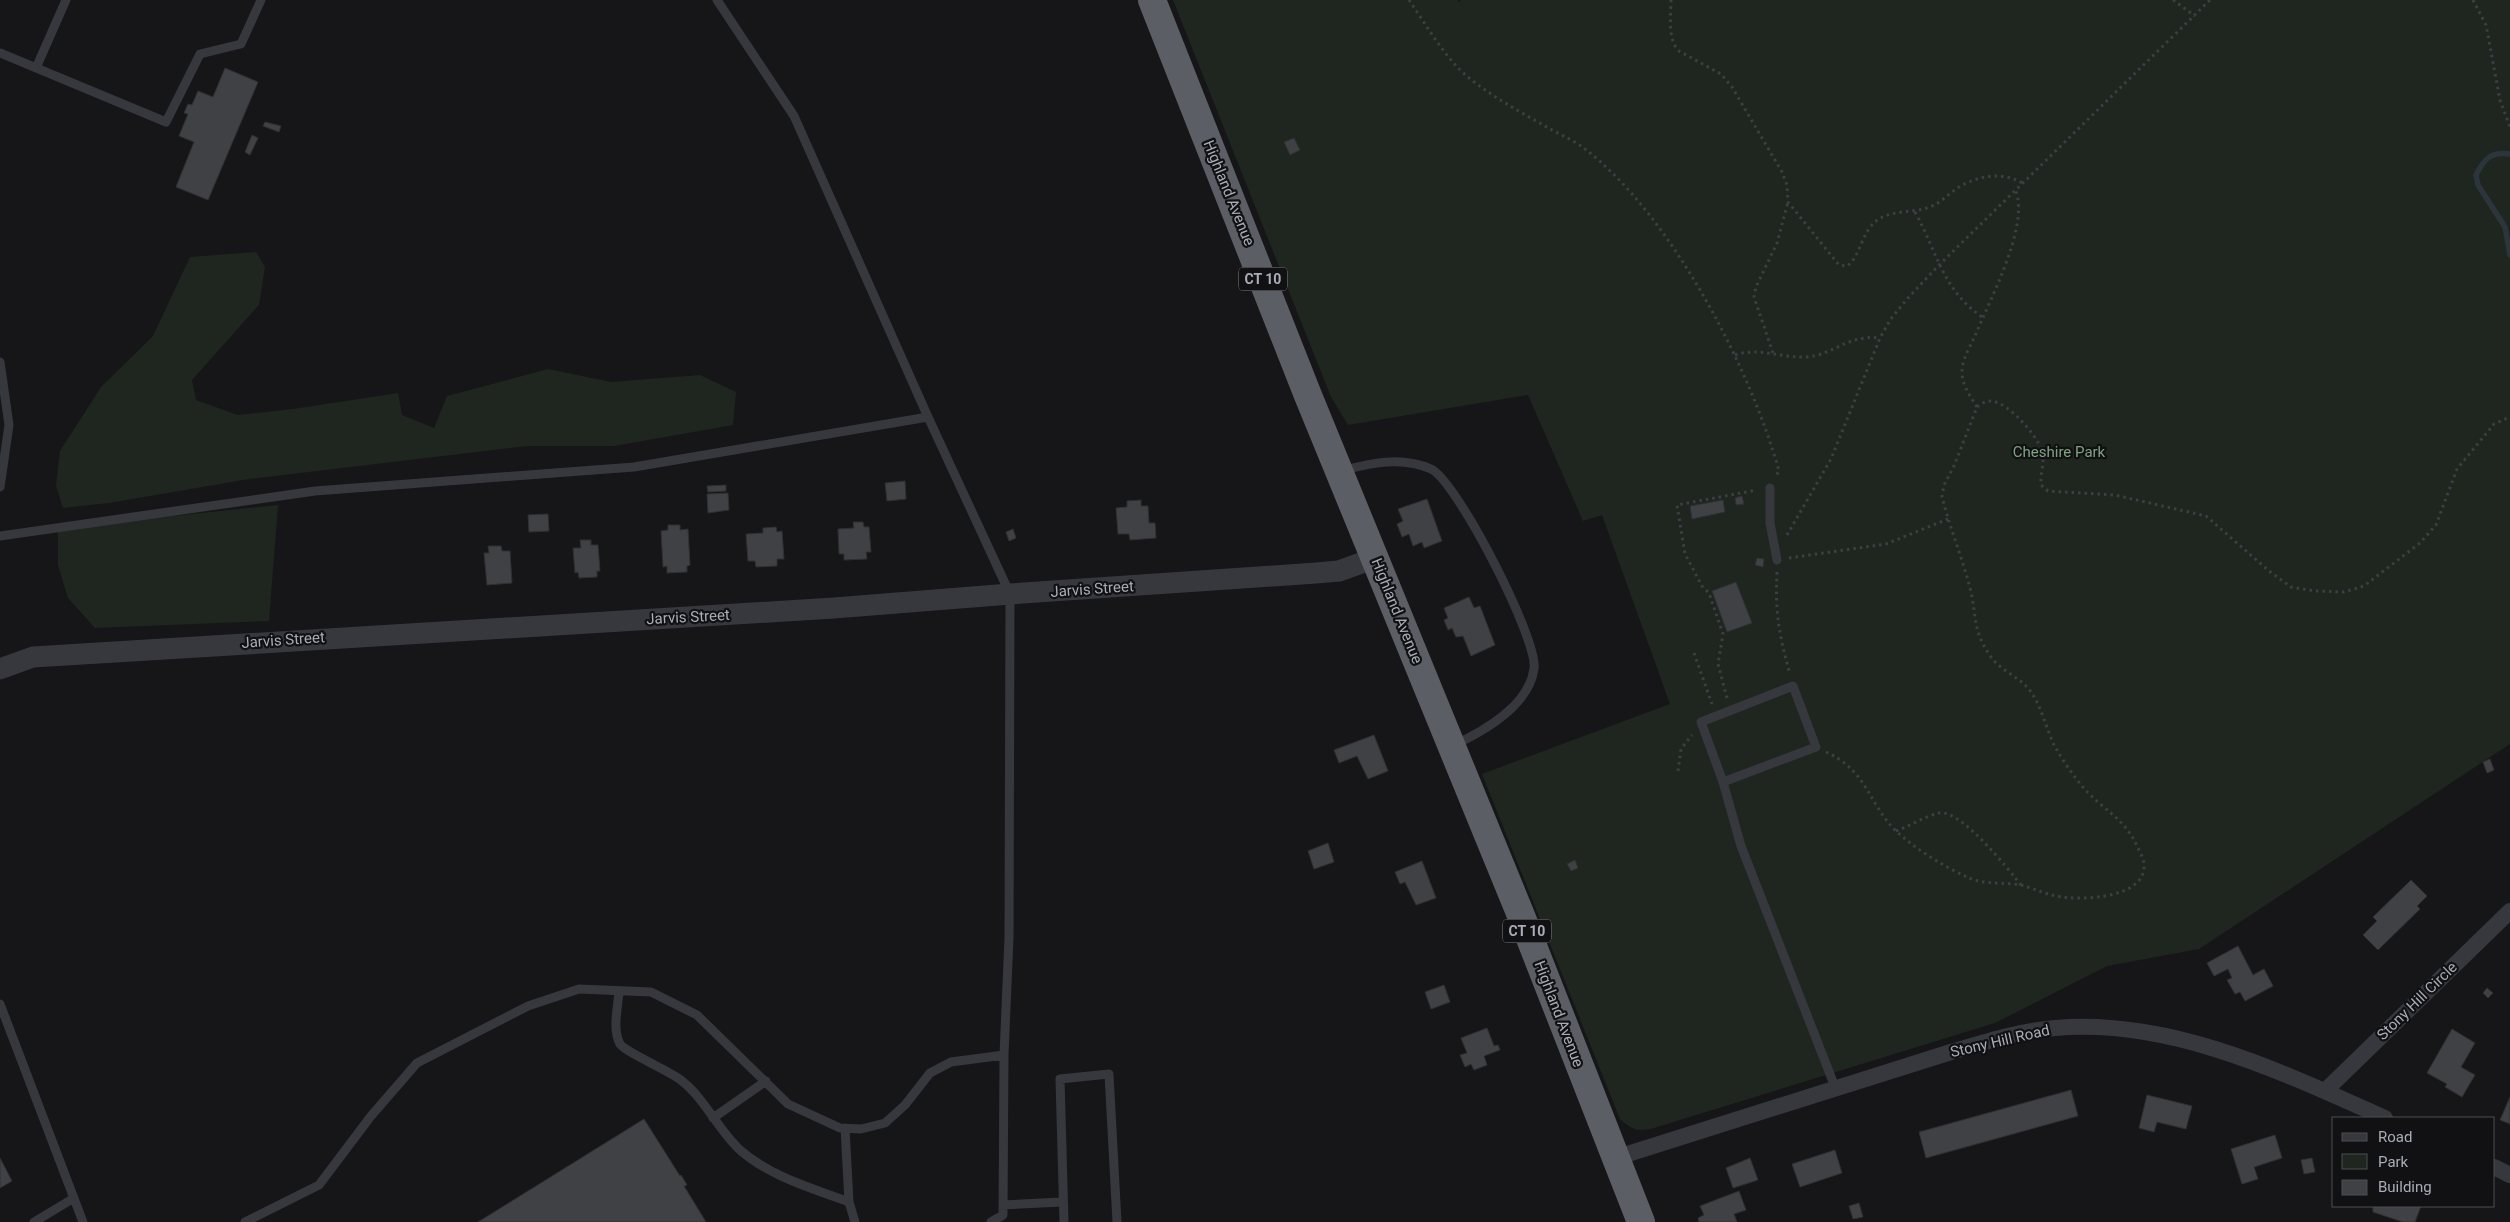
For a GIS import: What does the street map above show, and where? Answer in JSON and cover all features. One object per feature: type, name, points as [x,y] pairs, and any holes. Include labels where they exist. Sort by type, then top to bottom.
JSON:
[{"type":"highway","name":"Highland Avenue","points":[[1152,0],[1339,472],[1452,746],[1641,1222]]},
{"type":"street","name":"Jarvis Street","points":[[0,669],[33,657],[43,656],[834,608],[1316,573],[1338,571],[1375,558]]},
{"type":"street","name":"Stony Hill Circle","points":[[2325,1091],[2510,911]]},
{"type":"street","name":"Stony Hill Road","points":[[1615,1158],[1836,1087],[1993,1040],[2054,1028],[2114,1029],[2184,1040],[2231,1055],[2325,1091],[2383,1117]]},
{"type":"street","points":[[2495,1168],[2510,1175]]},
{"type":"lane","points":[[36,68],[66,0]]},
{"type":"lane","points":[[0,53],[166,122],[200,54],[241,44],[261,0]]},
{"type":"lane","points":[[717,0],[794,116],[928,417],[1010,594],[1009,938],[1004,1056],[1003,1218],[991,1222]]},
{"type":"lane","points":[[0,362],[9,425],[0,487]]},
{"type":"lane","points":[[0,536],[315,491],[634,467],[928,417]]},
{"type":"lane","points":[[1339,472],[1362,465],[1403,461],[1432,469],[1454,494],[1478,533],[1513,603],[1531,648],[1535,667],[1530,683],[1520,698],[1496,720],[1471,737],[1452,746]]},
{"type":"lane","points":[[1770,488],[1770,523],[1777,560]]},
{"type":"lane","points":[[1723,782],[1816,748],[1793,686],[1701,722],[1723,782],[1745,855],[1836,1087]]},
{"type":"lane","points":[[245,1222],[319,1185],[371,1116],[417,1063],[528,1006],[579,989],[651,992],[698,1015],[788,1104],[845,1128],[861,1129],[885,1123],[905,1105],[930,1073],[951,1062],[1004,1056]]},
{"type":"lane","points":[[619,991],[616,1030],[620,1044],[628,1052],[651,1061],[680,1079],[699,1099],[740,1150],[756,1163],[778,1175],[850,1202]]},
{"type":"lane","points":[[0,1004],[83,1222]]},
{"type":"lane","points":[[1064,1222],[1060,1079],[1109,1074],[1118,1222]]},
{"type":"lane","points":[[713,1118],[766,1081]]},
{"type":"lane","points":[[845,1128],[850,1202],[854,1222]]},
{"type":"lane","points":[[34,1222],[74,1198]]},
{"type":"lane","points":[[1003,1205],[1062,1202]]},
{"type":"path","points":[[1409,0],[1454,63],[1470,78],[1513,108],[1583,147],[1613,172],[1630,191],[1687,269],[1735,355],[1767,430],[1779,471],[1770,488],[1677,505],[1685,554],[1702,586],[1709,593],[1723,634],[1718,664],[1732,710]]},
{"type":"path","points":[[1671,0],[1672,39],[1675,46],[1721,74],[1732,86],[1782,172],[1787,185],[1788,202],[1777,243],[1756,287],[1754,297],[1773,353]]},
{"type":"path","points":[[2173,0],[2195,16]]},
{"type":"path","points":[[1793,686],[1776,620],[1777,560],[1792,524],[1831,459],[1880,338],[1895,313],[1939,265],[2024,184],[2210,0]]},
{"type":"path","points":[[2473,0],[2486,25],[2498,92],[2510,127]]},
{"type":"path","points":[[1788,202],[1839,265],[1847,266],[1855,258],[1867,232],[1876,221],[1892,214],[1915,212],[1931,207],[1959,187],[1985,177],[2005,175],[2024,184]]},
{"type":"path","points":[[1977,407],[1966,391],[1962,372],[1965,357],[2003,270],[2016,228],[2019,200],[2016,191]]},
{"type":"path","points":[[1915,212],[1944,278],[1958,295],[1982,317]]},
{"type":"path","points":[[1735,355],[1754,351],[1805,357],[1817,355],[1858,338],[1880,338]]},
{"type":"path","points":[[1816,748],[1849,765],[1861,778],[1896,830],[1919,848],[1966,877],[1977,881],[2022,886],[2056,896],[2098,897],[2118,893],[2133,886],[2141,877],[2144,866],[2141,855],[2125,825],[2082,786],[2054,745],[2032,692],[2020,680],[1996,663],[1982,643],[1976,629],[1970,589],[1942,498],[1944,485],[1954,466],[1977,407],[1983,402],[1994,402],[2014,415],[2030,430],[2042,453],[2041,485],[2048,491],[2115,495],[2206,516],[2269,571],[2291,586],[2316,592],[2344,592],[2364,586],[2420,543],[2436,525],[2457,469],[2494,424],[2510,417]]},
{"type":"path","points":[[1777,560],[1886,544],[1948,519]]},
{"type":"path","points":[[1694,653],[1717,716]]},
{"type":"path","points":[[1678,771],[1681,749],[1687,738],[1703,728]]},
{"type":"path","points":[[1896,830],[1938,813],[1946,813],[1975,834],[2022,886]]},
{"type":"green space","name":"Cheshire Park","points":[[1173,0],[1458,0],[1459,2],[1461,0],[2510,0],[2510,744],[2199,949],[2107,966],[1995,1023],[1654,1128],[1639,1130],[1628,1126],[1620,1119],[1482,774],[1670,704],[1602,515],[1583,521],[1528,395],[1348,425],[1331,397]]},
{"type":"green space","points":[[256,252],[265,267],[259,305],[192,380],[196,400],[238,415],[293,409],[398,393],[402,415],[434,428],[447,396],[548,369],[611,382],[700,375],[736,392],[733,425],[614,446],[527,446],[249,479],[109,503],[63,508],[56,486],[60,451],[101,387],[153,336],[190,257]]},
{"type":"green space","points":[[278,505],[269,621],[95,628],[68,598],[58,565],[58,528]]},
{"type":"building","points":[[225,68],[258,82],[208,200],[176,187],[194,142],[179,136],[188,114],[184,113],[188,104],[192,105],[198,91],[213,97]]},
{"type":"building","points":[[265,122],[281,126],[279,132],[263,126]]},
{"type":"building","points":[[252,135],[258,138],[250,155],[245,152]]},
{"type":"building","points":[[1294,138],[1300,150],[1290,155],[1284,142]]},
{"type":"building","points":[[905,481],[906,499],[887,501],[885,483]]},
{"type":"building","points":[[726,485],[726,491],[708,492],[707,486]]},
{"type":"building","points":[[728,493],[729,510],[708,513],[707,494]]},
{"type":"building","points":[[1742,496],[1744,504],[1736,505],[1735,498]]},
{"type":"building","points":[[1427,499],[1442,541],[1424,548],[1422,542],[1413,546],[1409,534],[1402,537],[1397,524],[1403,521],[1398,509]]},
{"type":"building","points":[[1141,500],[1141,506],[1148,506],[1149,523],[1155,523],[1156,538],[1130,540],[1129,534],[1118,534],[1116,508],[1127,507],[1127,501]]},
{"type":"building","points":[[1723,500],[1725,512],[1692,519],[1690,506]]},
{"type":"building","points":[[548,514],[549,531],[529,532],[528,515]]},
{"type":"building","points":[[853,522],[863,522],[864,527],[869,527],[871,552],[866,552],[867,559],[844,560],[844,554],[839,554],[838,529],[854,528]]},
{"type":"building","points":[[668,525],[680,525],[680,530],[688,529],[690,565],[687,566],[687,572],[667,573],[667,566],[663,567],[661,531],[668,530]]},
{"type":"building","points":[[776,527],[777,532],[782,531],[784,559],[777,559],[777,566],[756,567],[755,561],[748,561],[746,534],[763,533],[763,528]]},
{"type":"building","points":[[1013,529],[1016,538],[1009,541],[1006,532]]},
{"type":"building","points":[[580,540],[591,540],[591,545],[598,545],[600,571],[597,571],[597,577],[579,578],[578,572],[575,573],[573,548],[581,548]]},
{"type":"building","points":[[488,546],[501,546],[502,551],[510,551],[512,583],[487,585],[484,553],[489,553]]},
{"type":"building","points":[[1757,558],[1764,559],[1763,567],[1755,565]]},
{"type":"building","points":[[1736,582],[1752,623],[1727,632],[1712,591]]},
{"type":"building","points":[[1469,597],[1474,608],[1480,606],[1495,645],[1471,656],[1463,636],[1456,637],[1452,628],[1448,630],[1444,620],[1448,618],[1444,608]]},
{"type":"building","points":[[1374,735],[1388,771],[1368,779],[1357,756],[1339,763],[1334,750]]},
{"type":"building","points":[[2490,759],[2494,770],[2487,773],[2483,762]]},
{"type":"building","points":[[1328,843],[1334,862],[1314,869],[1308,851]]},
{"type":"building","points":[[1575,860],[1578,868],[1571,871],[1567,864]]},
{"type":"building","points":[[1422,861],[1436,898],[1416,905],[1405,882],[1400,884],[1395,872]]},
{"type":"building","points":[[2411,880],[2427,896],[2417,906],[2420,909],[2378,950],[2363,935],[2377,921],[2373,917]]},
{"type":"building","points":[[2238,946],[2253,975],[2264,969],[2273,986],[2245,1001],[2240,992],[2235,994],[2227,980],[2232,978],[2228,969],[2214,976],[2207,963]]},
{"type":"building","points":[[1444,985],[1450,1002],[1431,1009],[1425,992]]},
{"type":"building","points":[[2487,988],[2493,993],[2488,998],[2483,993]]},
{"type":"building","points":[[1487,1028],[1494,1046],[1498,1045],[1500,1050],[1484,1056],[1487,1065],[1474,1070],[1471,1064],[1465,1067],[1460,1055],[1467,1053],[1461,1038]]},
{"type":"building","points":[[2452,1029],[2475,1043],[2461,1067],[2475,1075],[2462,1097],[2445,1087],[2447,1084],[2427,1073]]},
{"type":"building","points":[[2071,1090],[2078,1116],[1926,1158],[1919,1132]]},
{"type":"building","points":[[2147,1095],[2192,1106],[2186,1129],[2157,1122],[2154,1132],[2139,1128]]},
{"type":"building","points":[[2510,1097],[2510,1124],[2500,1120]]},
{"type":"building","points":[[644,1119],[681,1175],[687,1185],[684,1186],[706,1222],[478,1222]]},
{"type":"building","points":[[2275,1135],[2282,1158],[2254,1167],[2258,1179],[2242,1184],[2231,1149]]},
{"type":"building","points":[[1835,1150],[1842,1173],[1800,1187],[1792,1164]]},
{"type":"building","points":[[0,1158],[12,1181],[0,1188]]},
{"type":"building","points":[[1750,1158],[1758,1180],[1733,1188],[1726,1168]]},
{"type":"building","points":[[2312,1158],[2315,1172],[2304,1174],[2301,1160]]},
{"type":"building","points":[[1739,1191],[1746,1210],[1734,1214],[1737,1222],[1699,1222],[1698,1218],[1704,1215],[1700,1206]]},
{"type":"building","points":[[1859,1203],[1863,1217],[1853,1219],[1849,1206]]},
{"type":"building","points":[[2373,1207],[2421,1207],[2415,1222],[2403,1222],[2373,1212]]},
{"type":"waterway","points":[[2510,154],[2503,153],[2489,157],[2476,175],[2478,185],[2505,227],[2510,255]]}]
